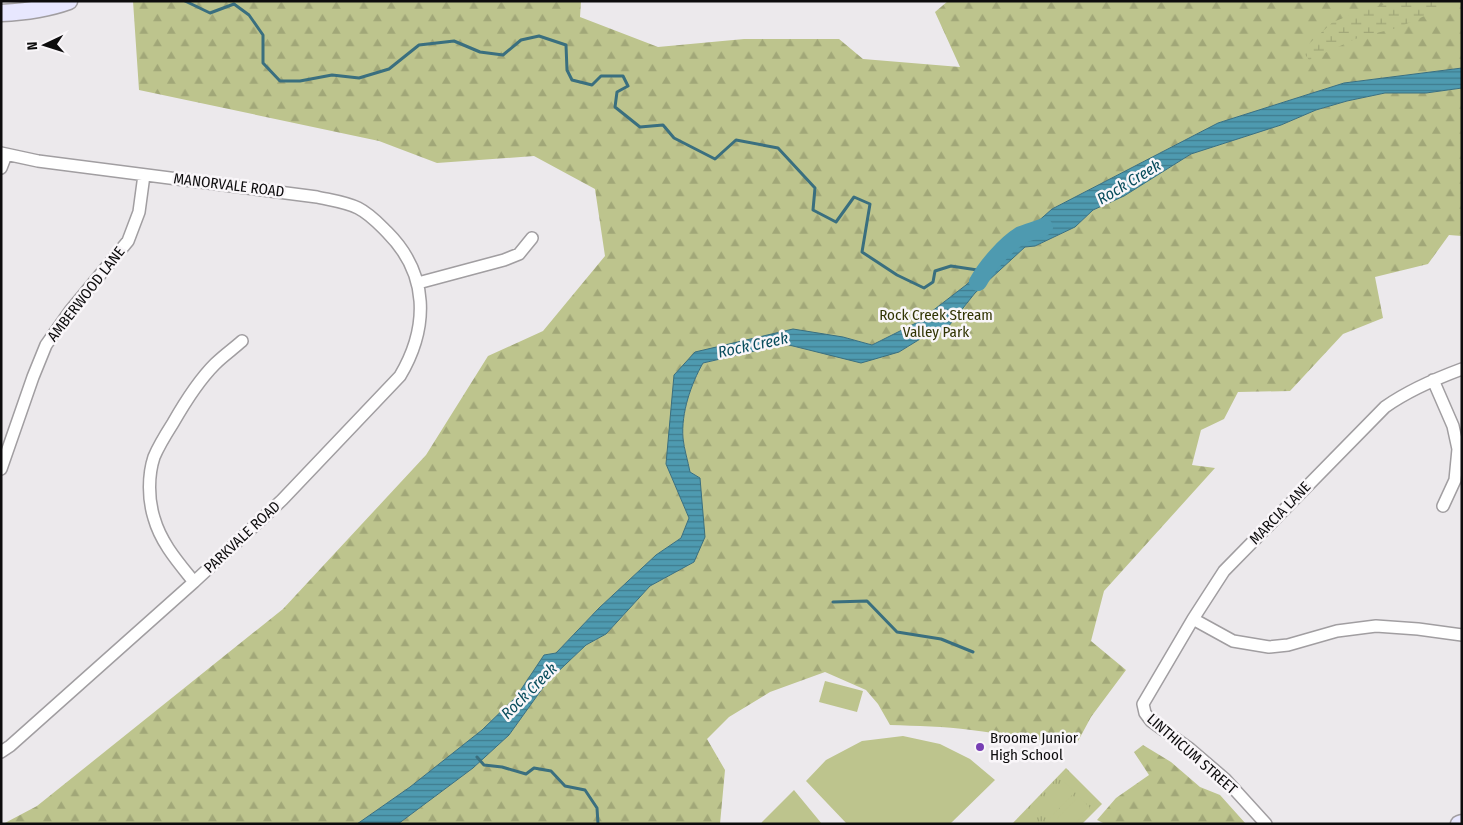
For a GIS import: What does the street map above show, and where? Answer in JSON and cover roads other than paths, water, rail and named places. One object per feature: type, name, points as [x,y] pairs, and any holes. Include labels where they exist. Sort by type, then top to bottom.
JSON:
[{"type":"street","points":[[1,13],[58,5],[69,1]]},
{"type":"street","points":[[1,168],[4,154]]},
{"type":"street","name":"MANORVALE ROAD","points":[[4,154],[38,161],[317,196],[356,207],[372,216],[396,241],[408,258],[418,283]]},
{"type":"street","name":"AMBERWOOD LANE","points":[[1,469],[46,345],[70,310],[128,241],[139,212],[144,175]]},
{"type":"street","points":[[418,283],[504,260],[519,254],[532,238]]},
{"type":"street","name":"PARKVALE ROAD","points":[[1,752],[194,582],[282,500],[400,376],[411,358],[418,335],[421,313],[418,283]]},
{"type":"street","points":[[194,582],[166,547],[160,534],[153,517],[150,476],[154,457],[163,439],[192,392],[216,363],[242,341]]},
{"type":"street","name":"MARCIA LANE","points":[[1143,704],[1193,619],[1224,571],[1385,407],[1433,380],[1462,368]]},
{"type":"street","points":[[1433,380],[1453,426],[1458,449],[1455,480],[1443,506]]},
{"type":"street","points":[[1193,619],[1233,641],[1269,648],[1288,645],[1337,631],[1376,626],[1462,635]]},
{"type":"street","name":"LINTHICUM STREET","points":[[1143,704],[1145,713],[1151,722],[1190,749],[1225,779],[1266,824]]},
{"type":"water","points":[[1462,68],[1462,88],[1426,93],[1385,93],[1347,101],[1191,154],[1124,196],[1093,210],[1075,227],[1035,246],[1025,247],[975,293],[948,327],[925,336],[899,352],[861,363],[785,344],[703,363],[688,399],[683,428],[690,472],[700,478],[705,537],[694,562],[650,586],[606,634],[586,645],[547,682],[509,735],[473,768],[398,824],[357,824],[410,787],[482,730],[516,697],[544,655],[556,653],[599,608],[656,555],[681,538],[689,518],[666,464],[674,375],[695,352],[793,329],[843,337],[872,345],[918,322],[966,285],[1052,209],[1218,123],[1344,83]]},
{"type":"waterway","points":[[185,1],[210,13],[234,4],[249,15],[263,35],[263,63],[280,81],[300,81],[332,75],[359,78],[389,69],[419,45],[454,41],[480,52],[503,55],[521,40],[539,36],[566,45],[567,70],[572,80],[592,85],[601,76],[623,76],[628,86],[617,92],[615,107],[640,127],[663,125],[674,138],[715,159],[736,140],[778,148],[815,188],[813,210],[836,222],[854,197],[870,204],[862,252],[897,275],[924,288],[933,282],[935,271],[951,266],[984,271]]},
{"type":"waterway","name":"Rock Creek","points":[[978,282],[986,269],[1009,244],[1021,235],[1044,227]]},
{"type":"waterway","points":[[833,602],[867,601],[897,632],[941,639],[973,652]]},
{"type":"waterway","points":[[477,757],[484,765],[502,767],[526,774],[534,768],[551,771],[565,786],[585,790],[597,808],[598,824]]},
{"type":"place","name":"Broome Junior High School","points":[[980,747]]},
{"type":"park label","name":"Rock Creek Stream Valley Park","points":[[936,324]]}]
